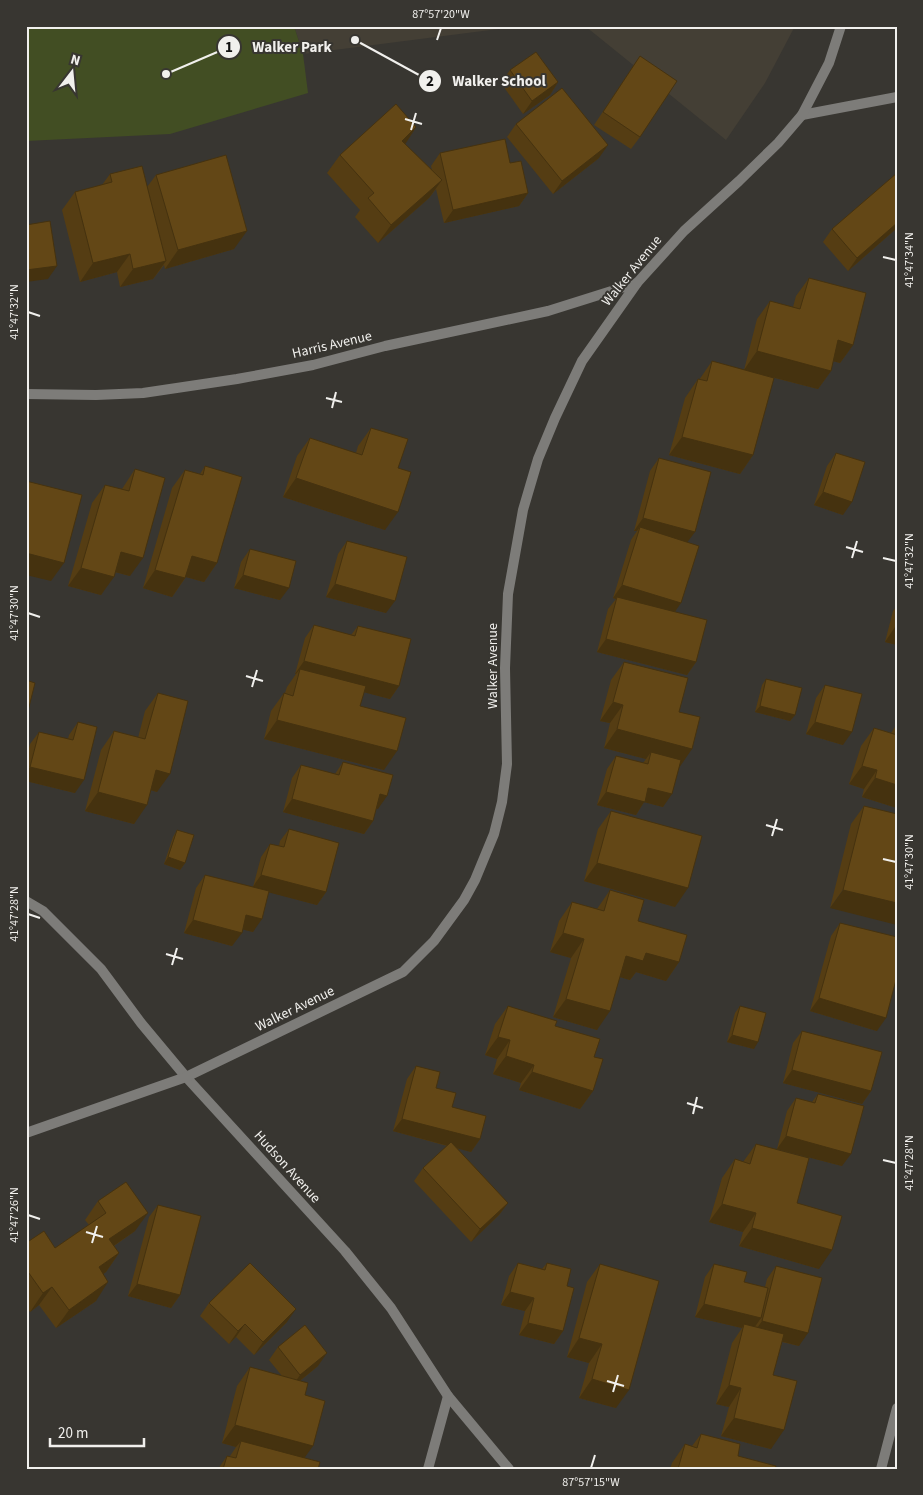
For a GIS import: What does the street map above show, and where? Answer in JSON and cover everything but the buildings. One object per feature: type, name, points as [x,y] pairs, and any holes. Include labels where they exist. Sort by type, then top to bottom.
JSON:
[{"type":"street","name":"Walker Avenue","points":[[26,1133],[186,1078],[403,972],[434,941],[464,900],[494,834],[502,802],[508,747],[505,668],[508,594],[523,510],[538,459],[582,361],[637,283],[684,231],[778,143],[802,115],[829,63],[841,26]]},
{"type":"street","points":[[802,115],[897,97]]},
{"type":"street","name":"Harris Avenue","points":[[26,394],[96,395],[143,392],[237,379],[313,365],[385,346],[548,311],[637,283]]},
{"type":"street","name":"Hudson Avenue","points":[[26,901],[43,911],[101,969],[141,1023],[186,1078],[345,1251],[391,1308],[448,1396],[509,1469]]},
{"type":"street","points":[[428,1469],[448,1396]]},
{"type":"street","points":[[881,1469],[897,1408]]},
{"type":"shaded area","points":[[294,26],[521,26],[303,54]]},
{"type":"shaded area","points":[[585,26],[795,26],[765,83],[726,140]]},
{"type":"green space","points":[[26,26],[294,26],[303,54],[308,93],[170,134],[26,141]]},
{"type":"place","name":"Walker School","points":[[355,40]]},
{"type":"place","name":"Walker Park","points":[[166,74]]}]
